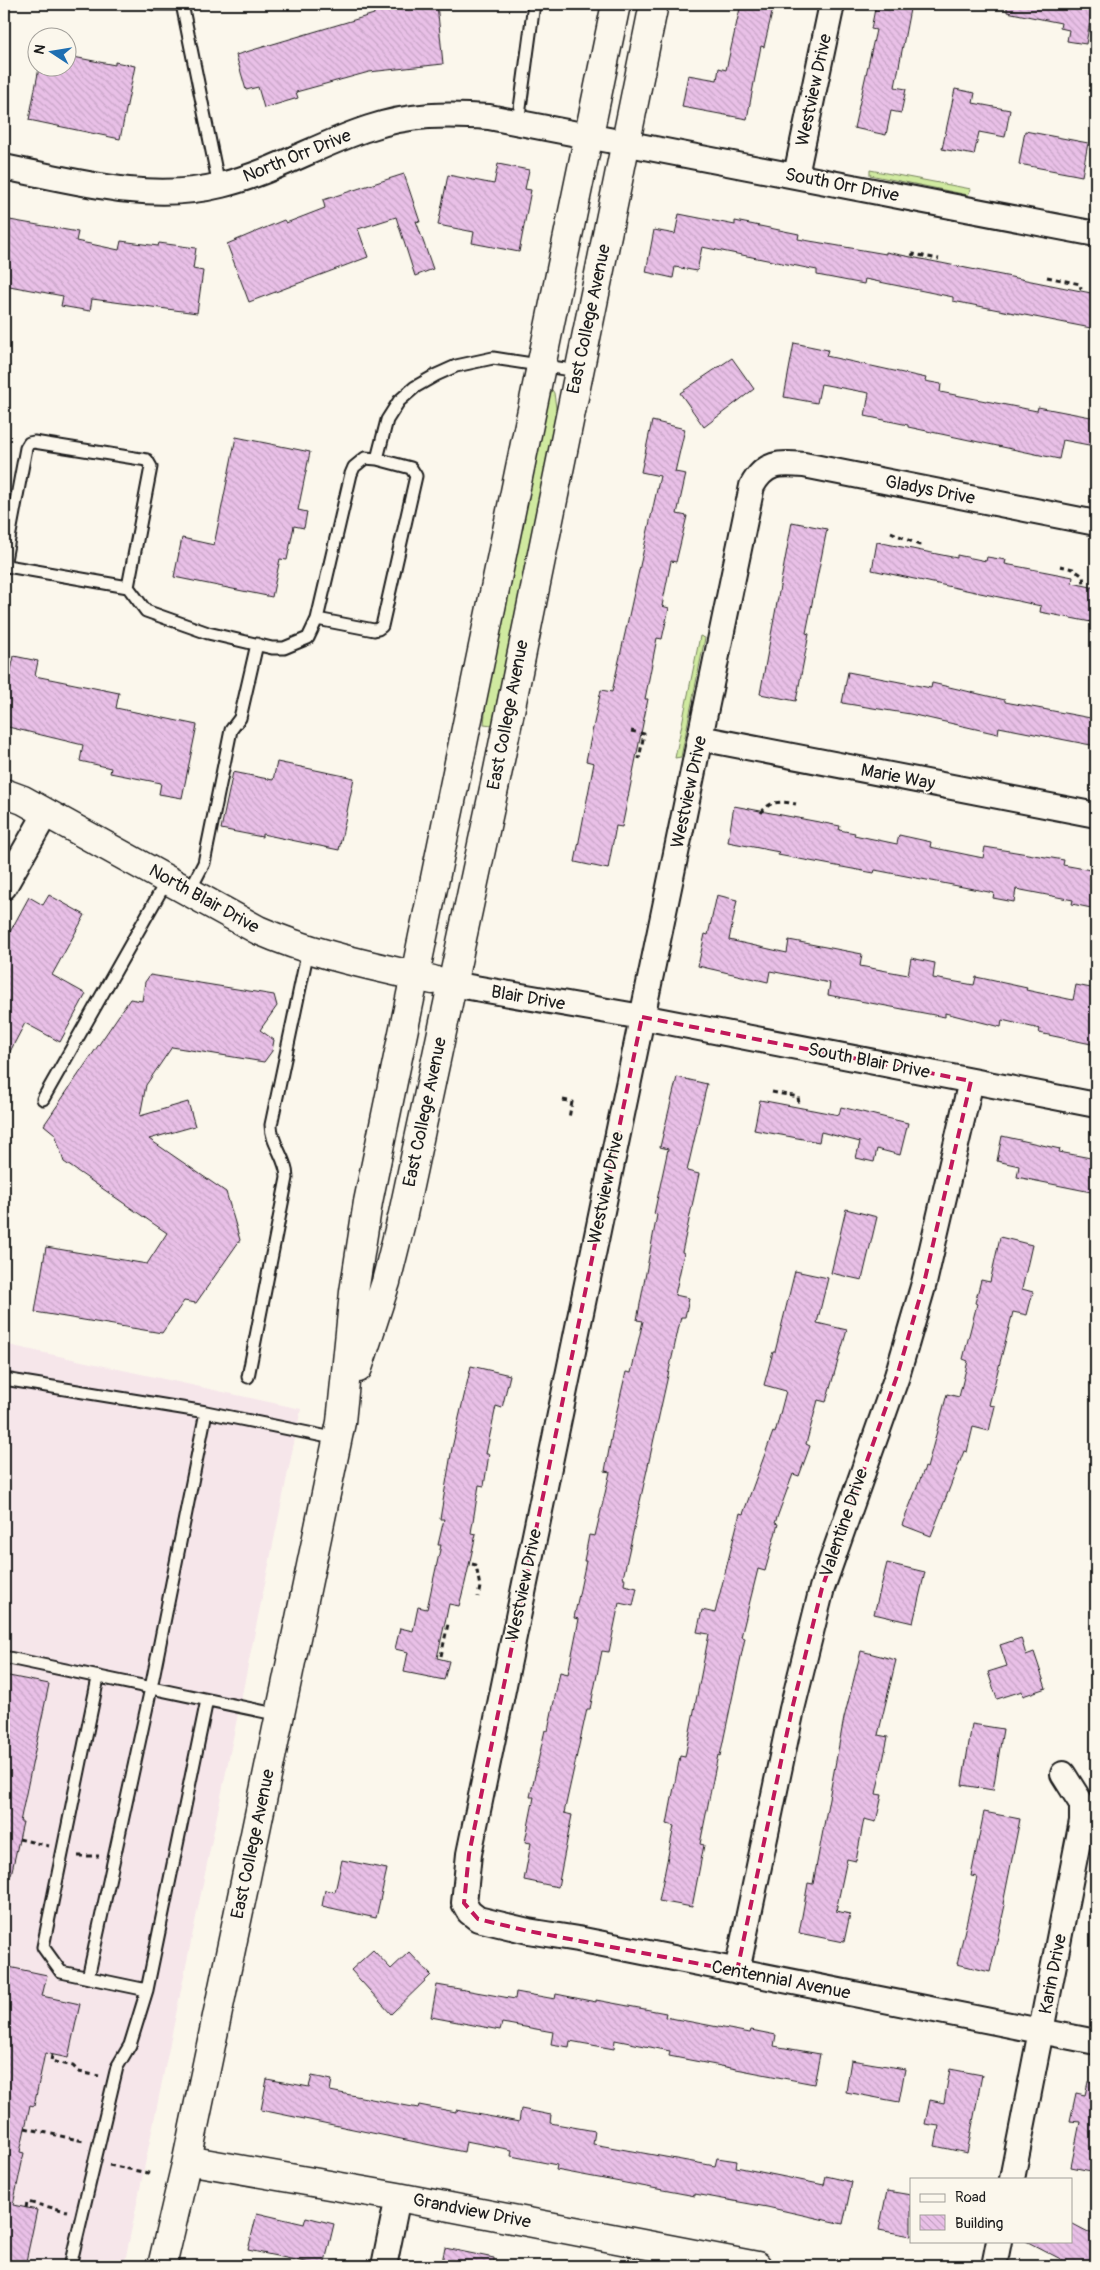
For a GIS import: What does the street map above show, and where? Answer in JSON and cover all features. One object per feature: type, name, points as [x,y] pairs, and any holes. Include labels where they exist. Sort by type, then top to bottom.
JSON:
[{"type":"main road","name":"East College Avenue","points":[[162,2266],[187,2160],[339,1430],[354,1292],[368,1202],[616,4]]},
{"type":"main road","name":"East College Avenue","points":[[339,1430],[386,1282],[401,1222],[452,984],[654,4]]},
{"type":"main road","name":"North Blair Drive","points":[[4,793],[46,813],[258,930],[308,950],[341,960],[415,976]]},
{"type":"main road","name":"Blair Drive","points":[[415,976],[452,984]]},
{"type":"main road","name":"Grandview Drive","points":[[187,2160],[398,2196],[687,2260],[757,2266]]},
{"type":"street","name":"Westview Drive","points":[[796,176],[832,4]]},
{"type":"street","name":"North Orr Drive","points":[[4,167],[113,188],[175,192],[219,186],[250,176],[368,128],[394,121],[442,114],[488,117],[589,136]]},
{"type":"street","name":"South Orr Drive","points":[[589,136],[1096,234]]},
{"type":"street","name":"Gladys Drive","points":[[765,469],[769,466],[784,464],[804,465],[1096,523]]},
{"type":"street","name":"Westview Drive","points":[[469,1912],[464,1903],[469,1854],[752,486],[758,475],[765,469]]},
{"type":"street","name":"Marie Way","points":[[700,738],[1096,815]]},
{"type":"street","points":[[4,887],[46,813]]},
{"type":"street","name":"Blair Drive","points":[[452,984],[642,1017]]},
{"type":"street","name":"South Blair Drive","points":[[642,1017],[1096,1105]]},
{"type":"street","name":"Valentine Drive","points":[[737,1971],[792,1708],[822,1588],[897,1376],[924,1283],[971,1081]]},
{"type":"street","name":"Karin Drive","points":[[1012,2178],[1082,1821],[1082,1804],[1063,1774]]},
{"type":"street","name":"Centennial Avenue","points":[[469,1912],[478,1919],[528,1931],[1096,2042]]},
{"type":"street","points":[[384,2266],[398,2196]]},
{"type":"street","points":[[994,2266],[999,2242]]},
{"type":"lane","points":[[154,4],[183,4],[219,186]]},
{"type":"lane","points":[[518,122],[534,4],[532,4]]},
{"type":"lane","points":[[377,459],[387,420],[399,401],[415,387],[456,366],[493,358],[578,371]]},
{"type":"lane","points":[[128,587],[150,463],[147,460],[34,442],[29,444],[26,448],[5,560],[7,566],[128,587],[146,611],[208,632],[257,644],[284,648],[308,638],[317,619],[354,467],[365,458],[377,459],[411,468],[416,476],[382,626],[374,630],[317,619]]},
{"type":"lane","points":[[43,1099],[178,886],[204,864],[231,730],[240,718],[257,644]]},
{"type":"lane","points":[[248,1377],[287,1178],[287,1170],[271,1132],[271,1125],[308,950]]},
{"type":"lane","points":[[4,1379],[206,1412],[339,1430]]},
{"type":"lane","points":[[93,1979],[206,1412]]},
{"type":"lane","points":[[4,1657],[280,1715]]},
{"type":"lane","points":[[98,1678],[43,1947],[61,1972],[147,1990]]},
{"type":"lane","points":[[70,2266],[117,2067],[130,2045],[147,1990],[207,1700]]},
{"type":"path","points":[[912,256],[913,254],[939,259]]},
{"type":"path","points":[[1047,277],[1080,284],[1081,289]]},
{"type":"path","points":[[891,532],[919,545],[918,549]]},
{"type":"path","points":[[1060,566],[1079,572],[1083,576],[1084,584]]},
{"type":"path","points":[[631,731],[644,734],[639,759]]},
{"type":"path","points":[[761,813],[768,805],[774,802],[796,804]]},
{"type":"path","points":[[772,1092],[798,1097],[799,1104]]},
{"type":"path","points":[[562,1100],[572,1102],[569,1118]]},
{"type":"path","points":[[472,1564],[476,1565],[480,1587],[478,1596]]},
{"type":"path","points":[[442,1656],[448,1624]]},
{"type":"path","points":[[52,2055],[52,2061],[73,2066],[79,2072],[114,2079]]},
{"type":"path","points":[[25,2128],[98,2144]]},
{"type":"path","points":[[94,2162],[153,2174]]},
{"type":"path","points":[[26,2208],[27,2202],[82,2215]]},
{"type":"highlighted area","points":[[642,1017],[971,1081],[924,1283],[897,1376],[822,1588],[792,1709],[737,1971],[528,1931],[478,1919],[464,1903],[469,1854]]},
{"type":"shaded area","points":[[4,1344],[301,1409],[124,2266],[4,2266]]},
{"type":"green space","points":[[870,170],[971,189],[968,195],[870,175]]},
{"type":"green space","points":[[549,385],[554,393],[557,415],[492,725],[484,724],[489,674]]},
{"type":"green space","points":[[700,636],[705,638],[681,757],[675,758]]},
{"type":"building","points":[[437,4],[443,64],[369,72],[296,92],[298,98],[264,108],[258,87],[246,90],[236,55],[374,14],[373,6]]},
{"type":"building","points":[[741,4],[774,4],[764,47],[761,46],[747,119],[682,107],[688,75],[717,80],[719,68],[726,70]]},
{"type":"building","points":[[876,4],[911,4],[895,87],[906,89],[901,113],[891,111],[886,135],[854,128],[876,30],[871,29]]},
{"type":"building","points":[[1007,4],[1093,4],[1086,44],[1067,41],[1069,30],[1060,28],[1061,23],[1007,12]]},
{"type":"building","points":[[78,58],[115,65],[115,62],[135,66],[120,139],[29,120],[37,78],[78,78]]},
{"type":"building","points":[[955,89],[975,93],[973,103],[1010,110],[1005,137],[979,132],[974,155],[942,149]]},
{"type":"building","points":[[1025,131],[1088,143],[1082,176],[1019,164]]},
{"type":"building","points":[[498,164],[529,170],[525,189],[531,190],[519,252],[472,243],[474,232],[438,225],[448,175],[494,184]]},
{"type":"building","points":[[404,174],[420,222],[416,221],[433,269],[415,276],[396,217],[358,229],[368,257],[249,302],[227,244],[284,220],[286,223],[325,208],[323,200]]},
{"type":"building","points":[[679,214],[735,225],[735,221],[799,234],[798,239],[886,254],[886,252],[1096,294],[1096,329],[953,301],[953,297],[865,279],[864,284],[817,275],[817,270],[702,247],[697,271],[675,267],[673,278],[646,272],[654,230],[675,234]]},
{"type":"building","points":[[4,219],[78,232],[76,241],[119,250],[121,241],[158,246],[159,243],[196,248],[193,269],[203,271],[197,313],[92,299],[90,311],[61,306],[63,296],[4,285]]},
{"type":"building","points":[[794,343],[828,350],[826,356],[926,378],[925,381],[941,384],[940,392],[1037,411],[1038,407],[1096,418],[1094,446],[1063,440],[1059,459],[908,427],[908,425],[865,416],[869,393],[821,384],[817,403],[784,397]]},
{"type":"building","points":[[732,358],[754,389],[704,427],[680,393]]},
{"type":"building","points":[[652,421],[685,429],[675,472],[686,474],[677,514],[687,516],[676,562],[671,561],[662,606],[669,608],[662,639],[657,638],[645,699],[648,699],[622,827],[616,826],[608,869],[575,862],[594,763],[586,761],[601,690],[612,692],[660,476],[641,472]]},
{"type":"building","points":[[236,437],[310,452],[298,510],[307,512],[304,528],[294,526],[287,560],[280,559],[272,597],[174,577],[182,538],[214,545]]},
{"type":"building","points":[[792,522],[827,529],[806,633],[809,634],[796,701],[760,694]]},
{"type":"building","points":[[877,542],[957,558],[957,555],[986,561],[987,557],[1006,560],[1005,564],[1073,577],[1072,583],[1096,588],[1096,623],[1040,612],[1041,606],[872,570]]},
{"type":"building","points":[[14,656],[38,661],[35,676],[119,693],[116,708],[197,725],[182,798],[159,794],[161,783],[110,773],[111,768],[80,761],[83,745],[4,726],[4,679],[9,680]]},
{"type":"building","points":[[848,672],[931,688],[932,683],[1005,700],[1005,702],[1096,719],[1096,746],[999,727],[998,734],[910,714],[842,703]]},
{"type":"building","points":[[277,762],[354,778],[339,850],[262,834],[262,837],[221,829],[233,772],[273,780]]},
{"type":"building","points":[[734,806],[840,826],[839,830],[855,833],[854,835],[897,844],[899,835],[931,842],[930,847],[983,858],[985,847],[1064,860],[1063,865],[1096,871],[1096,909],[1072,904],[1073,900],[1016,889],[1014,902],[993,898],[994,893],[875,870],[874,873],[778,855],[779,852],[728,842]]},
{"type":"building","points":[[49,895],[85,915],[52,975],[86,994],[60,1042],[25,1023],[4,1063],[4,943],[29,897],[43,905]]},
{"type":"building","points":[[717,895],[737,900],[729,940],[787,953],[789,940],[862,954],[860,966],[908,975],[911,958],[935,963],[933,978],[974,985],[976,977],[1073,1000],[1076,985],[1096,989],[1096,1045],[1039,1033],[1040,1029],[1002,1020],[1001,1027],[945,1013],[945,1017],[828,995],[830,983],[770,971],[768,982],[698,966],[705,934],[708,935]]},
{"type":"building","points":[[150,975],[274,995],[277,1006],[260,1030],[274,1040],[272,1051],[264,1062],[172,1047],[146,1085],[140,1116],[188,1102],[195,1126],[149,1139],[226,1192],[240,1240],[196,1303],[184,1301],[162,1333],[35,1312],[46,1247],[147,1264],[167,1233],[64,1162],[55,1134],[44,1125],[130,999],[142,1001],[145,982]]},
{"type":"building","points":[[677,1077],[707,1084],[687,1171],[699,1174],[675,1295],[689,1298],[685,1317],[681,1317],[623,1578],[625,1578],[624,1585],[637,1588],[633,1606],[619,1603],[609,1652],[602,1651],[590,1709],[587,1709],[564,1813],[572,1815],[558,1887],[524,1880],[531,1843],[525,1842],[534,1797],[530,1797],[545,1730],[548,1731],[560,1672],[568,1674],[579,1619],[574,1618],[586,1561],[584,1561],[589,1535],[595,1536],[610,1472],[605,1471],[614,1423],[626,1372],[631,1373],[643,1321],[637,1320],[657,1215],[654,1214],[668,1149],[660,1147]]},
{"type":"building","points":[[760,1100],[839,1115],[841,1107],[908,1123],[900,1155],[877,1149],[874,1162],[856,1158],[860,1142],[821,1132],[819,1142],[754,1130]]},
{"type":"building","points":[[1002,1136],[1060,1149],[1059,1152],[1096,1159],[1096,1193],[1017,1177],[1019,1166],[997,1161]]},
{"type":"building","points":[[846,1209],[877,1217],[862,1280],[831,1273]]},
{"type":"building","points":[[1000,1237],[1032,1245],[1022,1289],[1033,1292],[1027,1315],[1013,1312],[989,1405],[995,1406],[989,1431],[973,1427],[967,1452],[964,1451],[931,1536],[902,1525],[925,1467],[927,1468],[947,1394],[959,1397],[968,1361],[963,1359],[977,1304],[975,1303],[981,1280],[990,1282]]},
{"type":"building","points":[[795,1271],[828,1278],[817,1323],[847,1330],[826,1402],[818,1400],[806,1444],[810,1446],[799,1476],[793,1474],[775,1523],[778,1524],[765,1571],[758,1569],[741,1637],[745,1638],[700,1844],[704,1845],[692,1907],[659,1901],[674,1826],[667,1824],[680,1756],[685,1757],[709,1634],[697,1632],[702,1610],[715,1613],[740,1513],[743,1514],[773,1432],[775,1433],[786,1391],[764,1385],[773,1352],[775,1352]]},
{"type":"building","points":[[471,1366],[510,1375],[502,1408],[496,1406],[486,1454],[489,1454],[484,1486],[479,1485],[471,1533],[476,1534],[465,1583],[459,1606],[449,1604],[437,1658],[449,1661],[444,1680],[404,1672],[408,1652],[395,1649],[400,1628],[413,1631],[418,1607],[427,1609],[441,1545],[438,1545],[444,1519],[440,1519],[452,1448]]},
{"type":"building","points":[[887,1563],[925,1572],[913,1623],[874,1614]]},
{"type":"building","points":[[1021,1638],[1026,1655],[1034,1652],[1046,1688],[1023,1696],[1022,1691],[997,1699],[988,1672],[1007,1666],[1000,1645]]},
{"type":"building","points":[[861,1651],[896,1660],[878,1735],[888,1737],[876,1794],[882,1795],[876,1822],[864,1819],[856,1861],[847,1859],[836,1911],[850,1914],[844,1942],[799,1933],[808,1883],[813,1884],[844,1718]]},
{"type":"building","points":[[4,1675],[49,1684],[20,1822],[23,1822],[11,1875],[4,1874]]},
{"type":"building","points":[[972,1724],[1003,1729],[993,1790],[962,1785]]},
{"type":"building","points":[[984,1812],[1020,1819],[1003,1904],[1005,1905],[990,1972],[957,1964],[977,1877],[971,1876]]},
{"type":"building","points":[[342,1860],[387,1869],[376,1918],[322,1906],[325,1890],[335,1892]]},
{"type":"building","points":[[373,1950],[391,1969],[409,1952],[431,1975],[391,2014],[351,1970]]},
{"type":"building","points":[[4,1966],[47,1975],[42,1996],[80,2004],[68,2058],[45,2053],[34,2106],[30,2105],[20,2152],[24,2153],[13,2205],[37,2210],[25,2266],[4,2261]]},
{"type":"building","points":[[437,1985],[515,1999],[516,1992],[555,1999],[556,1994],[666,2013],[665,2017],[750,2033],[751,2030],[776,2035],[774,2046],[820,2054],[814,2084],[669,2056],[670,2051],[615,2040],[614,2049],[570,2041],[569,2047],[551,2044],[553,2032],[502,2023],[500,2030],[431,2017]]},
{"type":"building","points":[[851,2060],[905,2069],[899,2102],[846,2092]]},
{"type":"building","points":[[950,2069],[982,2075],[967,2153],[935,2146],[939,2126],[925,2124],[930,2100],[944,2103]]},
{"type":"building","points":[[312,2076],[332,2080],[330,2091],[418,2108],[419,2105],[456,2112],[456,2110],[519,2122],[521,2109],[551,2115],[550,2123],[595,2131],[593,2144],[715,2166],[717,2158],[737,2161],[736,2167],[824,2185],[826,2176],[852,2182],[843,2224],[767,2207],[695,2194],[695,2196],[556,2170],[557,2165],[511,2156],[512,2150],[466,2141],[464,2152],[261,2110],[267,2079],[309,2087]]},
{"type":"building","points":[[1088,2082],[1096,2083],[1096,2172],[1071,2167],[1080,2122],[1070,2121],[1076,2093],[1085,2095]]},
{"type":"building","points":[[887,2191],[910,2195],[910,2236],[879,2230]]},
{"type":"building","points":[[257,2213],[304,2224],[306,2217],[334,2224],[324,2266],[248,2250]]},
{"type":"building","points":[[1072,2224],[1096,2236],[1096,2266],[1074,2266],[1028,2242],[1072,2242]]},
{"type":"building","points":[[445,2248],[494,2258],[494,2266],[441,2266]]}]
